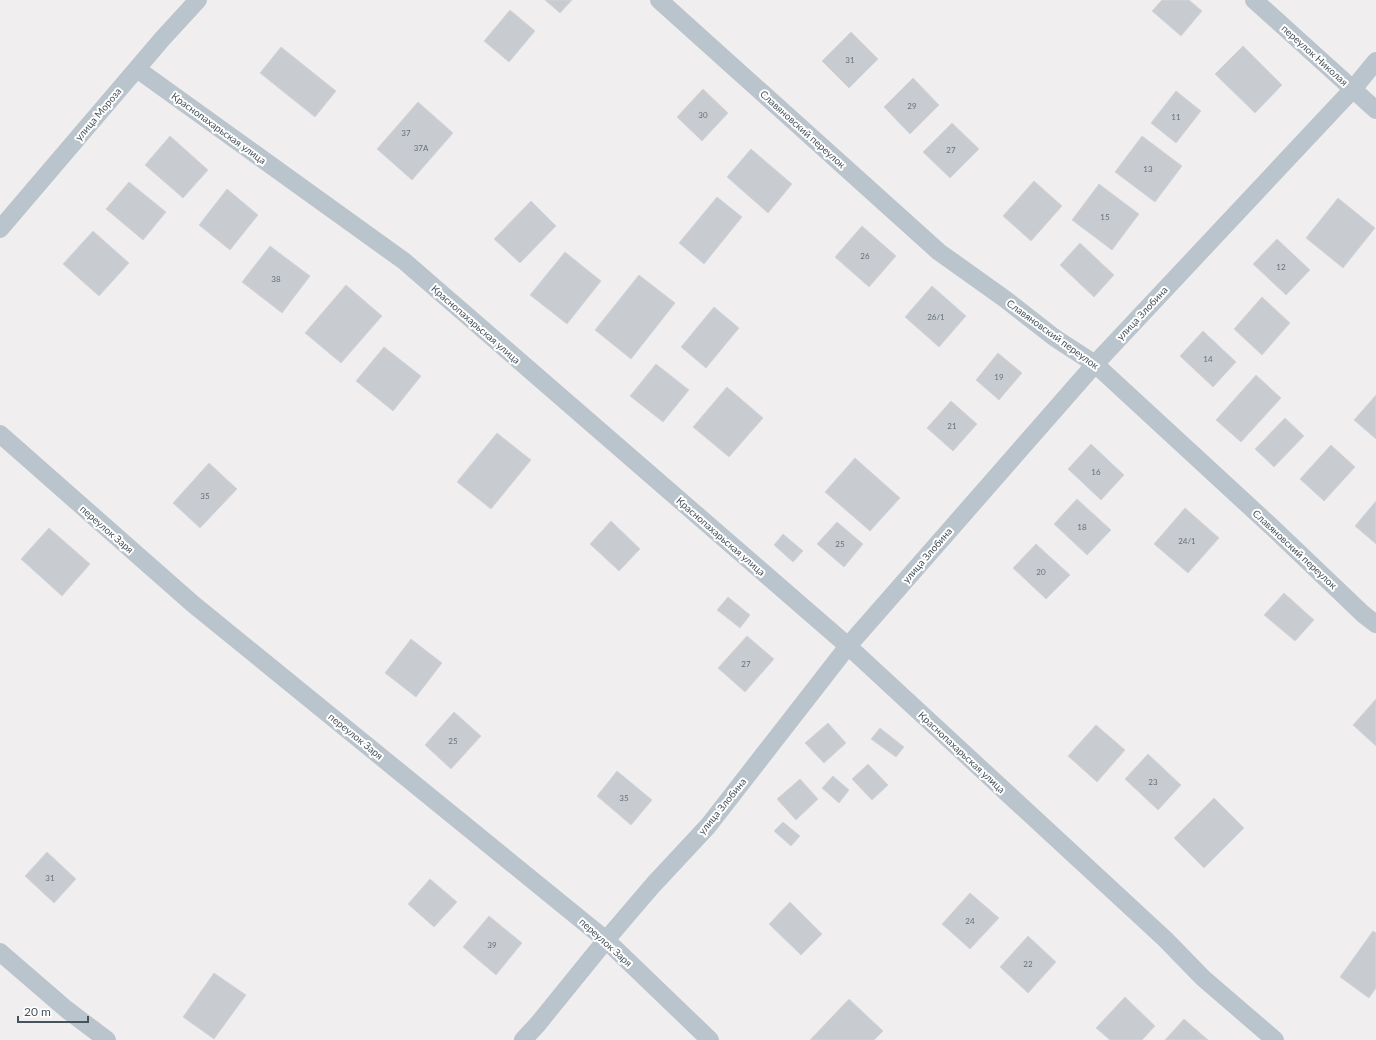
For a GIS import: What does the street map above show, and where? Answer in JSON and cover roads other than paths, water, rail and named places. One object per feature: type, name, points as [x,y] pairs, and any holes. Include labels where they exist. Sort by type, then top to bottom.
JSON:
[{"type":"street","name":"улица Мороза","points":[[0,229],[198,0]]},
{"type":"street","name":"Славяновский переулок","points":[[659,0],[940,252],[1005,299],[1055,338],[1095,364],[1274,529],[1363,614],[1376,624]]},
{"type":"street","name":"переулок Николая","points":[[1254,0],[1376,110]]},
{"type":"street","name":"улица Злобина","points":[[523,1040],[653,885],[708,826],[848,646],[1095,364],[1353,89],[1376,61]]},
{"type":"street","name":"Краснопахарьская улица","points":[[137,69],[404,261],[848,646],[1165,939],[1203,978],[1275,1040]]},
{"type":"street","name":"переулок Заря","points":[[0,434],[193,604],[606,940],[710,1040]]},
{"type":"street","points":[[0,952],[66,1009],[106,1040]]}]
